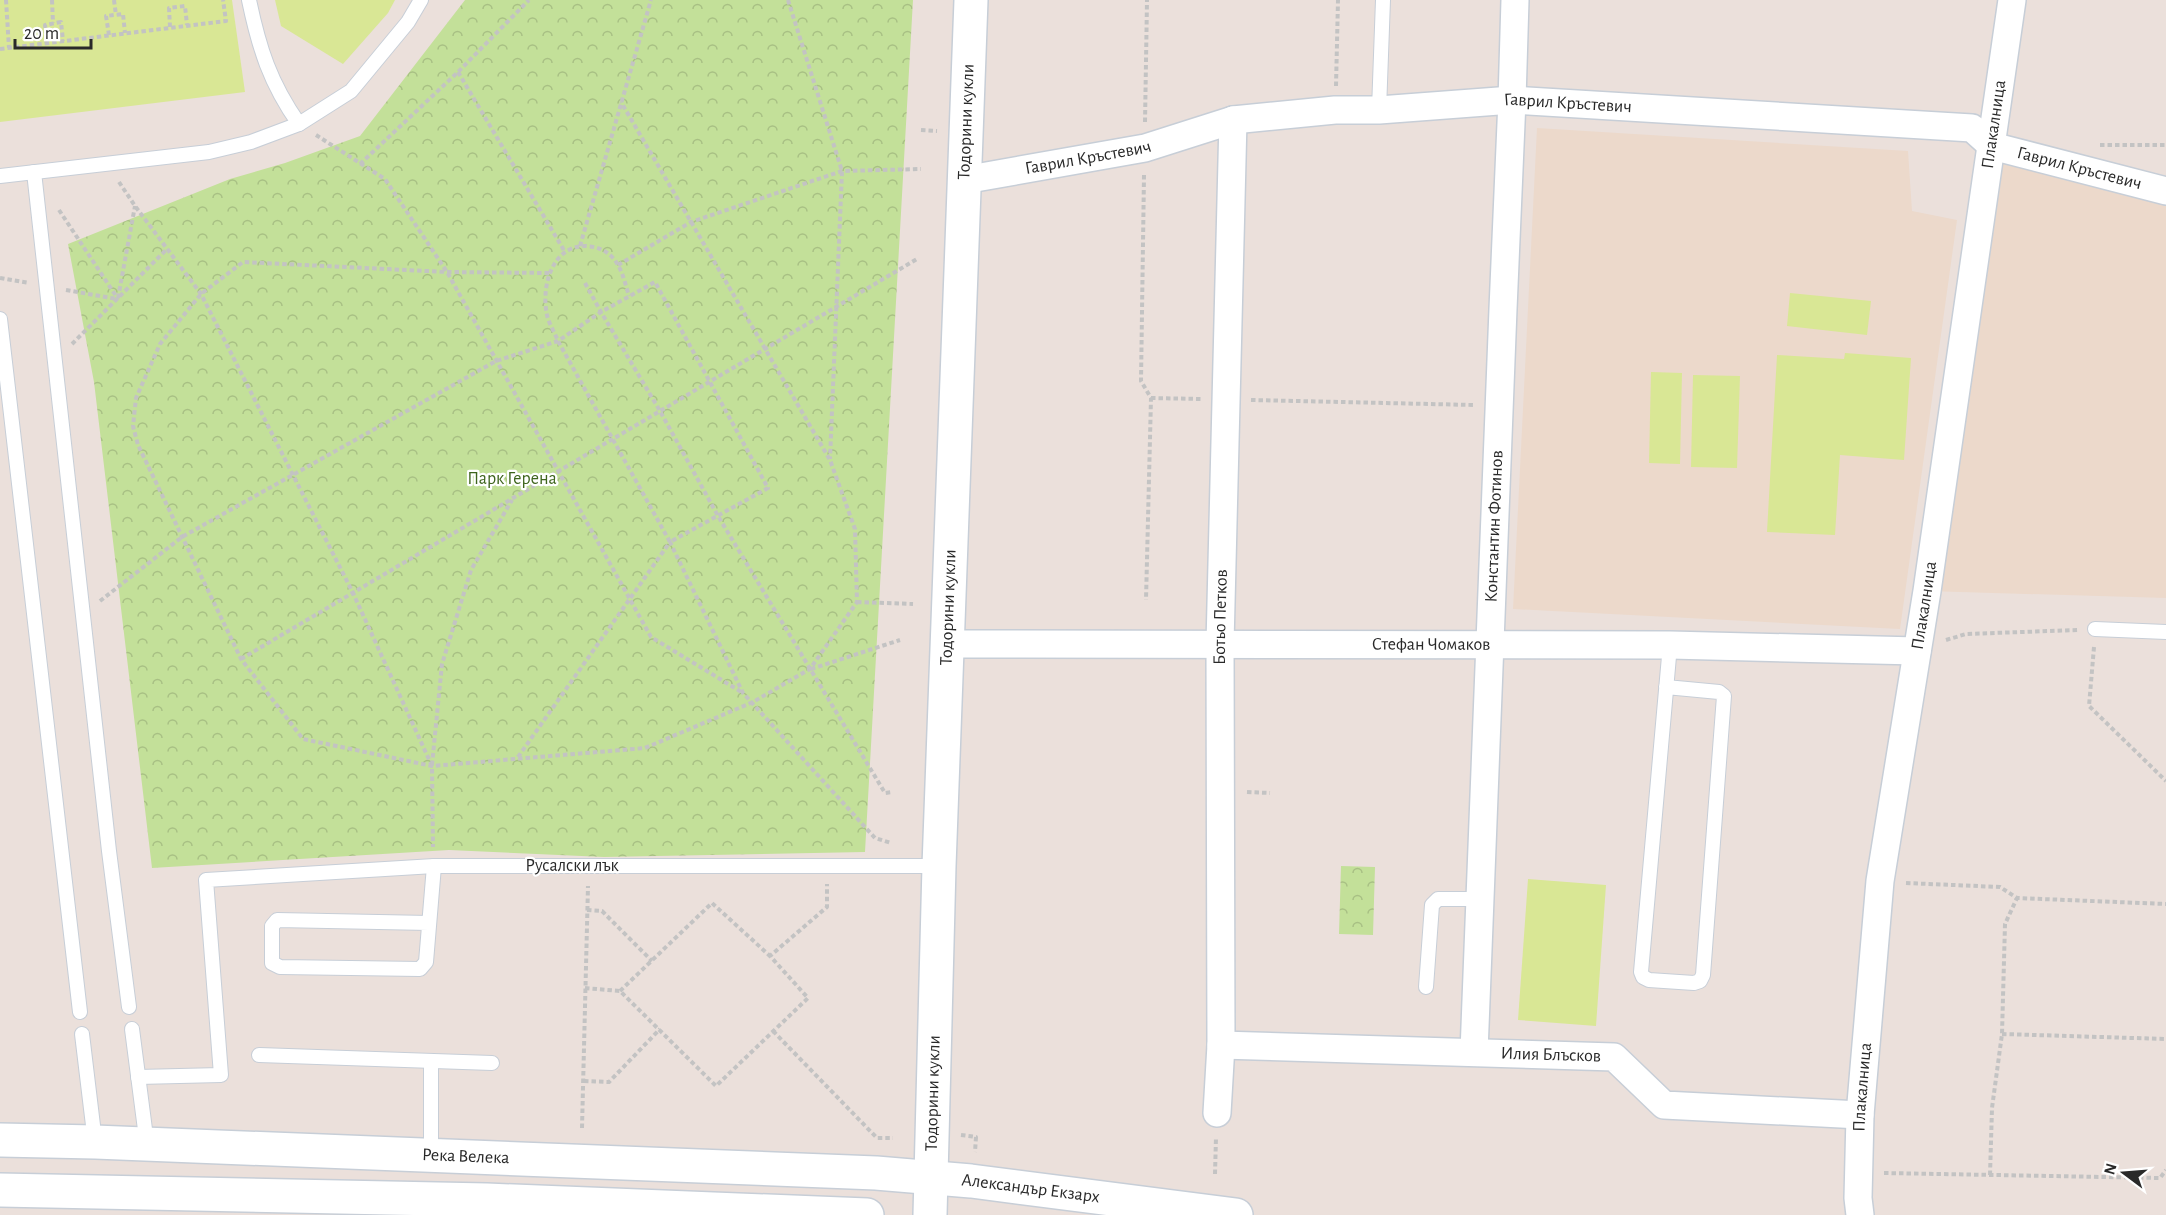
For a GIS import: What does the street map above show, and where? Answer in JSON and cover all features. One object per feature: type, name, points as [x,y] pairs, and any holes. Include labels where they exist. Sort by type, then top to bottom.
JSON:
[{"type":"street","name":"Тодорини кукли","points":[[930,1215],[939,866],[971,0]]},
{"type":"street","name":"Константин Фотинов","points":[[1474,1052],[1515,0]]},
{"type":"street","name":"Плакалница","points":[[1860,1215],[1860,1115],[1880,881],[1927,591],[2012,0]]},
{"type":"street","name":"Гаврил Кръстевич","points":[[964,180],[1145,148],[1233,120],[1335,110],[1379,110],[1512,100],[1972,128],[1992,146],[2166,191]]},
{"type":"street","name":"Ботьо Петков","points":[[1217,1113],[1221,1045],[1220,644],[1233,120]]},
{"type":"street","name":"Стефан Чомаков","points":[[947,644],[1670,645],[1917,651]]},
{"type":"street","name":"Илия Блъсков","points":[[1221,1045],[1614,1057],[1664,1105],[1860,1115]]},
{"type":"street","name":"Река Велека","points":[[0,1140],[932,1177]]},
{"type":"street","name":"Александър Екзарх","points":[[932,1177],[1236,1215]]},
{"type":"street","points":[[0,1190],[487,1200],[867,1215]]},
{"type":"lane","points":[[249,0],[265,64],[283,101],[299,124]]},
{"type":"lane","points":[[0,176],[209,152],[251,142],[299,124],[351,91],[408,22],[421,0]]},
{"type":"lane","points":[[1379,110],[1383,0]]},
{"type":"lane","points":[[34,172],[82,615],[129,1007]]},
{"type":"lane","points":[[0,319],[80,1012]]},
{"type":"lane","points":[[2095,629],[2166,632]]},
{"type":"lane","points":[[1666,687],[1719,692],[1724,696],[1703,975],[1700,981],[1694,983],[1648,980],[1641,972],[1666,687],[1670,645]]},
{"type":"lane","points":[[429,923],[277,920],[272,926],[272,963],[280,967],[420,969],[426,962],[434,866]]},
{"type":"lane","name":"Русалски лък","points":[[138,1077],[221,1075],[206,880],[434,866],[939,866]]},
{"type":"lane","points":[[1426,987],[1432,905],[1438,899],[1480,899]]},
{"type":"lane","points":[[132,1029],[147,1145]]},
{"type":"lane","points":[[82,1034],[95,1142]]},
{"type":"lane","points":[[259,1055],[492,1063]]},
{"type":"lane","points":[[431,1061],[431,1157]]},
{"type":"path","points":[[6,0],[9,48]]},
{"type":"path","points":[[52,0],[53,23]]},
{"type":"path","points":[[114,0],[116,15]]},
{"type":"path","points":[[177,0],[177,7]]},
{"type":"path","points":[[0,49],[226,21],[223,0]]},
{"type":"path","points":[[360,164],[458,72],[529,0]]},
{"type":"path","points":[[580,246],[651,0]]},
{"type":"path","points":[[788,0],[842,171],[830,460]]},
{"type":"path","points":[[1146,600],[1151,398],[1141,381],[1147,0]]},
{"type":"path","points":[[1335,110],[1338,0]]},
{"type":"path","points":[[170,27],[169,8],[185,6],[187,25]]},
{"type":"path","points":[[109,35],[106,16],[123,14],[125,33]]},
{"type":"path","points":[[47,43],[45,25],[61,22],[63,41]]},
{"type":"path","points":[[458,72],[565,252]]},
{"type":"path","points":[[621,102],[830,460],[855,529],[857,602],[810,669]]},
{"type":"path","points":[[299,124],[385,179],[447,272],[651,637],[743,693],[874,838],[891,843]]},
{"type":"path","points":[[921,130],[937,131]]},
{"type":"path","points":[[108,165],[135,206],[201,294],[353,593],[432,766]]},
{"type":"path","points":[[618,265],[691,222],[842,171],[921,169]]},
{"type":"path","points":[[34,172],[118,299]]},
{"type":"path","points":[[118,299],[135,206]]},
{"type":"path","points":[[630,296],[612,256],[602,249],[580,246],[558,257],[549,273],[545,299],[547,316],[558,341],[670,542],[743,693]]},
{"type":"path","points":[[54,361],[167,249]]},
{"type":"path","points":[[241,659],[917,259]]},
{"type":"path","points":[[549,273],[447,272],[243,262],[201,294],[160,344],[136,398],[134,426],[138,445],[241,659],[303,739],[432,766],[645,748],[753,702],[810,669],[900,640]]},
{"type":"path","points":[[82,615],[182,537],[496,361],[558,341],[600,312],[655,282],[768,488],[670,542],[518,757]]},
{"type":"path","points":[[585,283],[718,516],[885,793],[893,792]]},
{"type":"path","points":[[1151,398],[1499,406]]},
{"type":"path","points":[[434,866],[432,766],[442,664],[471,570],[514,498]]},
{"type":"path","points":[[857,602],[913,604]]},
{"type":"path","points":[[1917,651],[1965,633],[2095,629],[2089,706],[2166,781]]},
{"type":"path","points":[[582,1128],[588,866]]},
{"type":"path","points":[[770,956],[827,907],[828,866]]},
{"type":"path","points":[[1880,881],[2000,887],[2017,898],[2166,904]]},
{"type":"path","points":[[1990,1175],[1992,1108],[2002,1034],[2005,924],[2017,898]]},
{"type":"path","points":[[585,988],[620,991],[716,1086],[808,998],[770,956],[712,903],[620,991]]},
{"type":"path","points":[[587,910],[602,910],[652,961]]},
{"type":"path","points":[[584,1082],[609,1082],[660,1029]]},
{"type":"path","points":[[773,1031],[878,1138],[893,1138]]},
{"type":"path","points":[[2002,1034],[2166,1039]]},
{"type":"path","points":[[1215,1174],[1217,1113]]},
{"type":"path","points":[[958,1135],[976,1137],[975,1152]]},
{"type":"path","points":[[1859,1172],[2160,1178],[2166,1170]]},
{"type":"shaded area","points":[[1537,128],[1908,151],[1912,211],[1957,220],[1900,629],[1513,609]]},
{"type":"shaded area","points":[[1992,146],[2166,191],[2166,598],[1927,591]]},
{"type":"green space","points":[[0,0],[232,0],[245,92],[0,122]]},
{"type":"green space","points":[[275,0],[395,0],[388,13],[343,64],[281,26]]},
{"type":"green space","name":"Парк Герена","points":[[465,0],[913,0],[865,852],[604,857],[449,850],[152,868],[94,382],[68,244],[230,179],[285,163],[360,136]]},
{"type":"green space","points":[[1790,293],[1871,301],[1867,335],[1787,326]]},
{"type":"green space","points":[[1845,353],[1911,358],[1904,460],[1840,455],[1835,535],[1767,532],[1777,355],[1844,359]]},
{"type":"green space","points":[[1651,372],[1682,373],[1680,464],[1649,463]]},
{"type":"green space","points":[[1693,375],[1740,376],[1737,468],[1691,467]]},
{"type":"green space","points":[[1341,866],[1375,867],[1373,935],[1339,934]]},
{"type":"green space","points":[[1528,879],[1606,885],[1596,1026],[1518,1020]]}]
